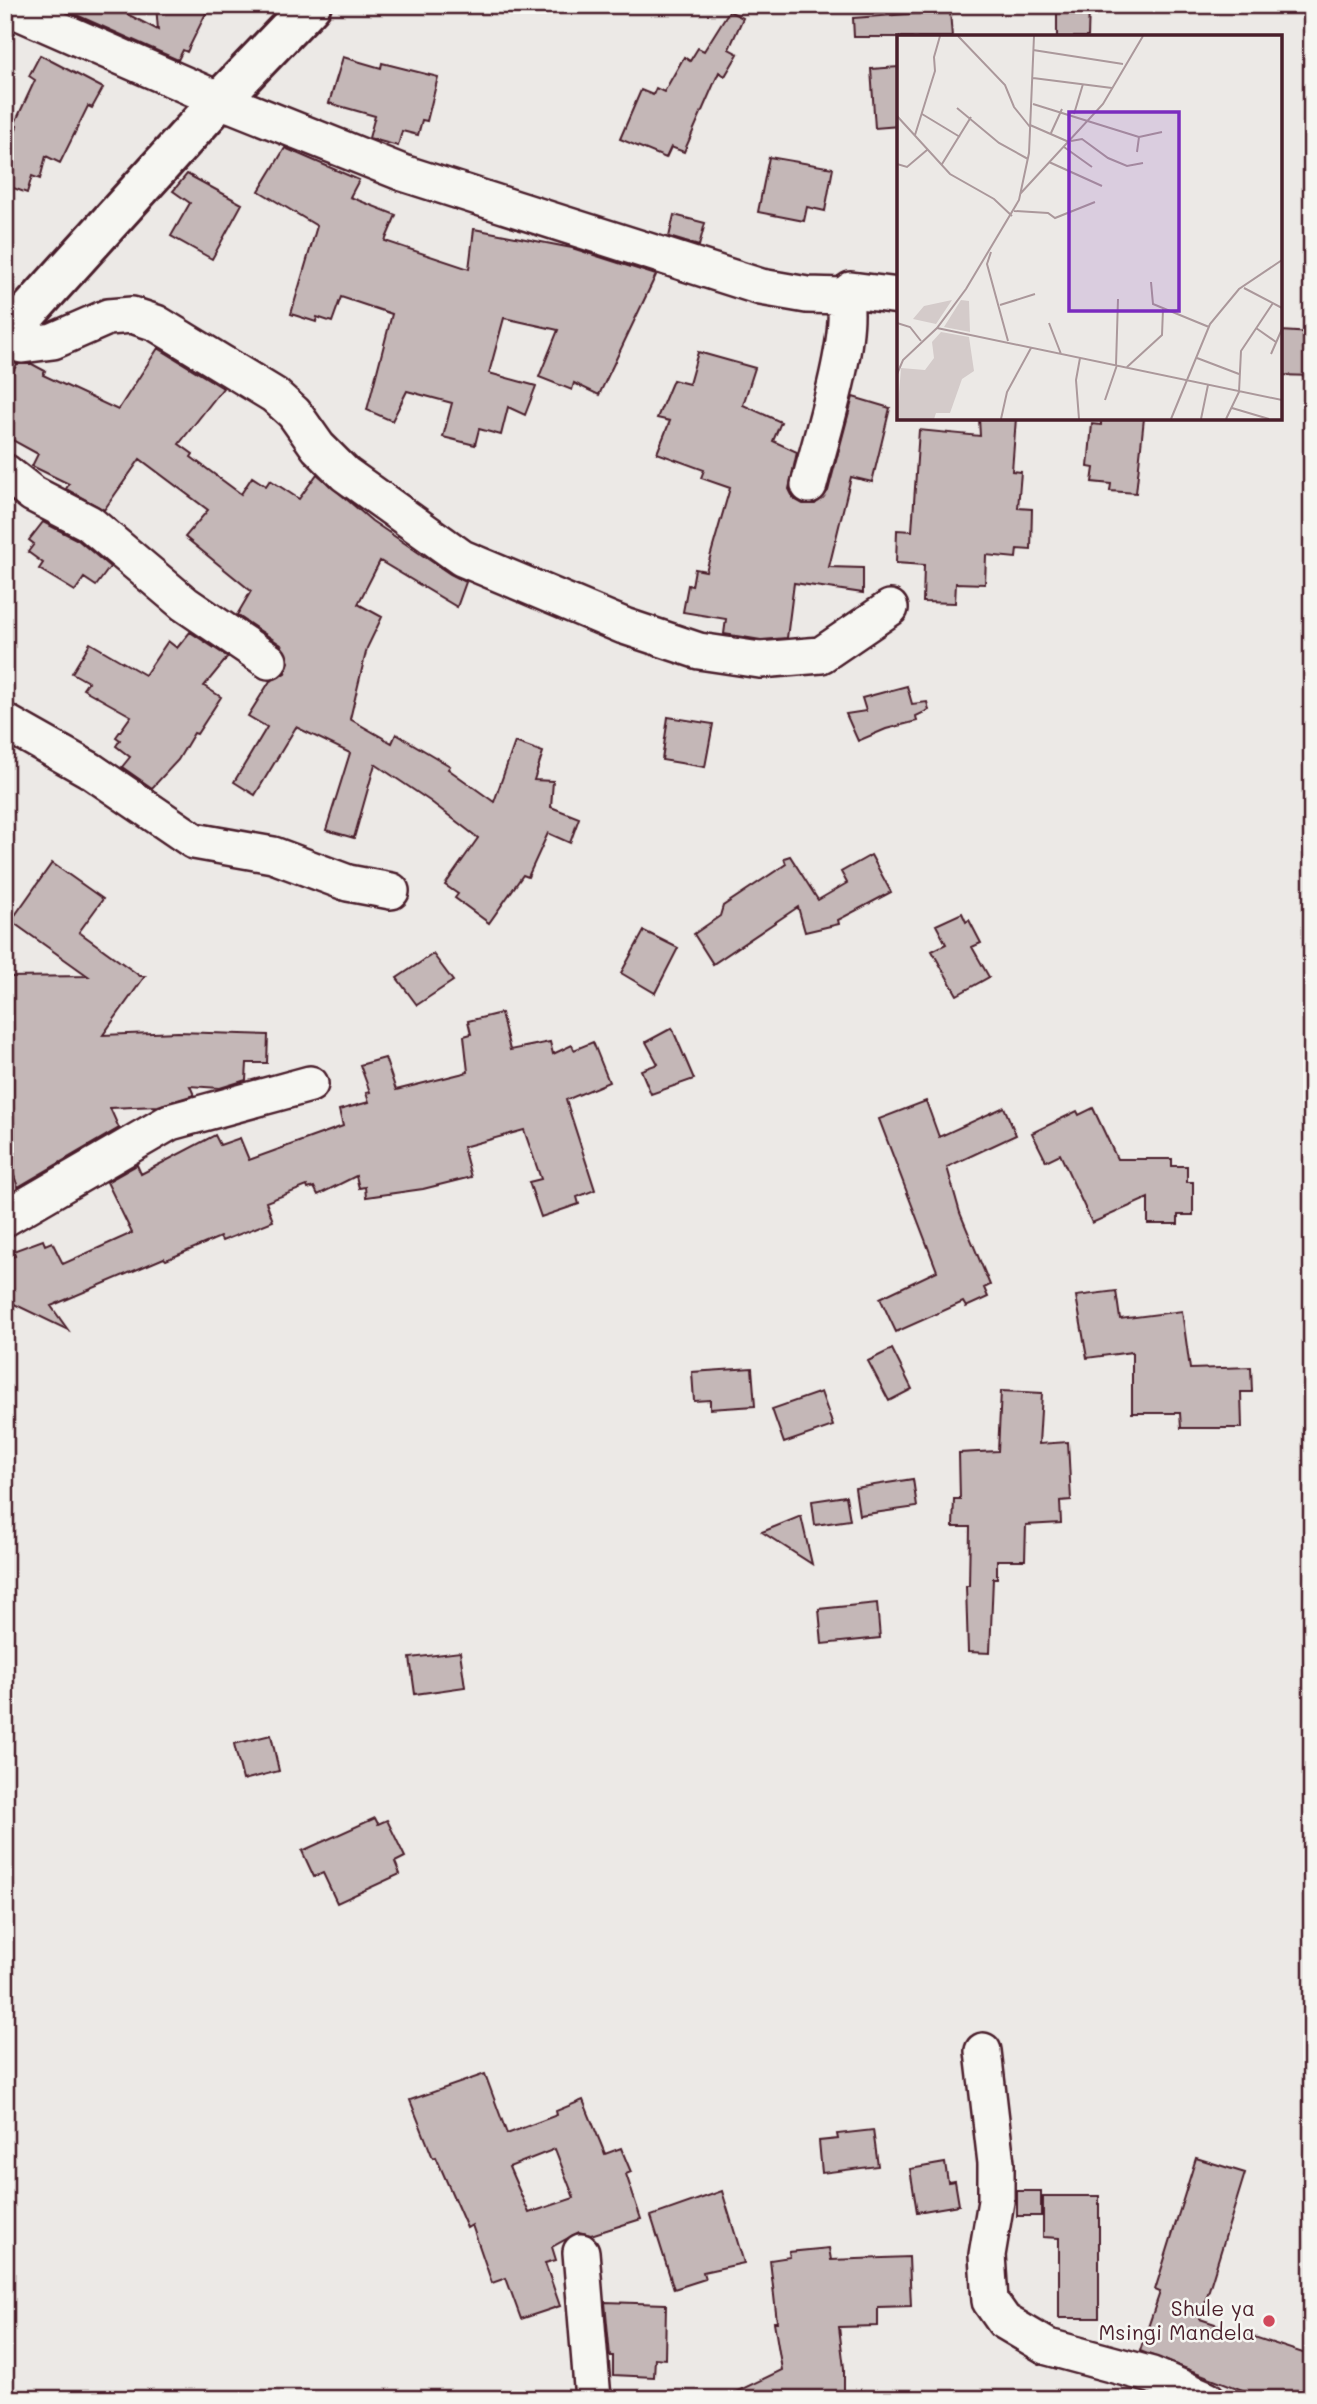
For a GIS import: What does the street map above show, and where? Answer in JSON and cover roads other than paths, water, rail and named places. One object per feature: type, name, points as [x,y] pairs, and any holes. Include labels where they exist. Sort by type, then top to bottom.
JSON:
[{"type":"street","points":[[311,5],[220,100],[5,339],[22,345],[53,341],[108,317],[132,315],[156,323],[274,395],[294,413],[318,447],[345,474],[463,558],[624,626],[699,651],[760,660],[821,655],[890,608]]},
{"type":"street","points":[[5,6],[60,16],[220,100],[403,173],[568,228],[761,287],[807,295],[844,296],[851,290],[897,296]]},
{"type":"street","points":[[809,485],[846,338],[848,310],[844,296]]},
{"type":"street","points":[[5,472],[33,494],[89,523],[185,604],[269,662]]},
{"type":"street","points":[[5,722],[90,770],[194,841],[273,855],[348,883],[391,891]]},
{"type":"street","points":[[5,1218],[170,1122],[310,1084]]},
{"type":"street","points":[[983,2051],[996,2163],[996,2201],[987,2255],[990,2301],[1004,2321],[1048,2347],[1133,2384],[1207,2399]]},
{"type":"street","points":[[581,2252],[593,2399]]},
{"type":"place","name":"Shule ya Msingi Mandela","points":[[1269,2321]]}]
